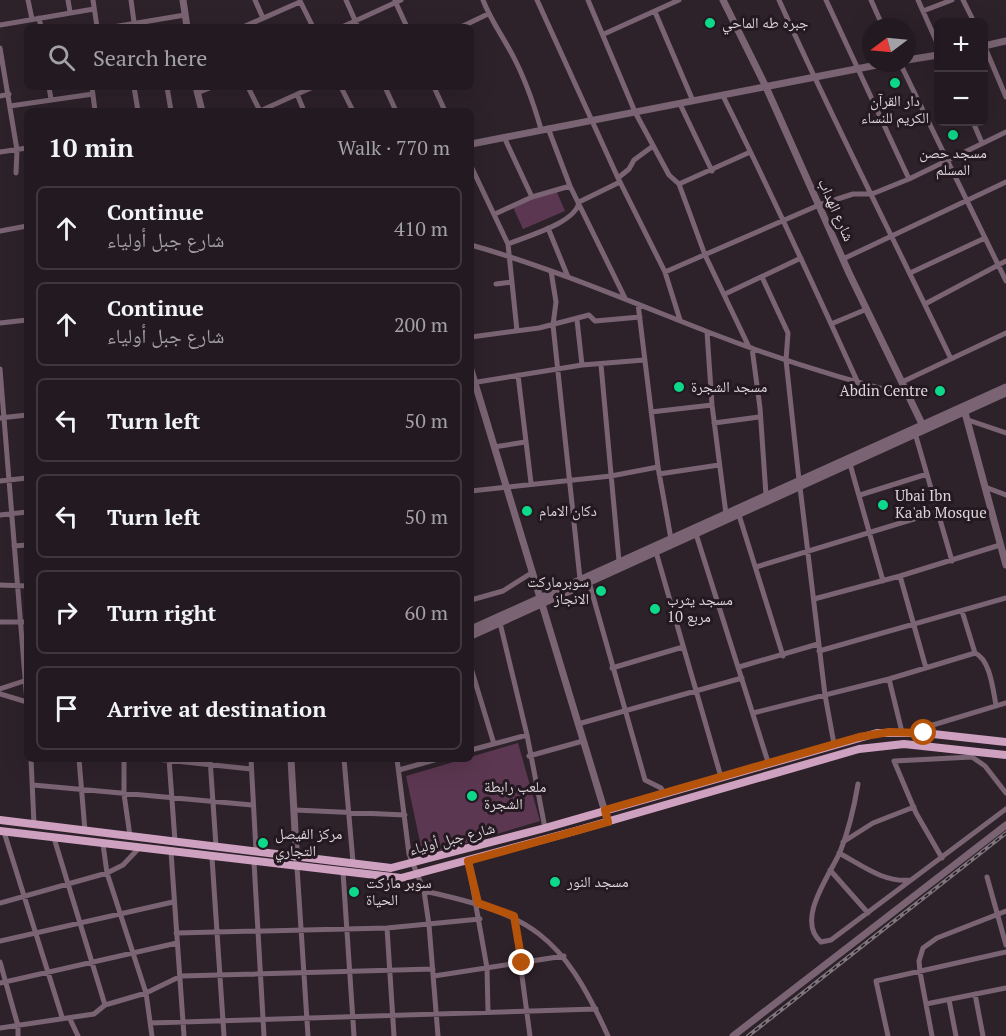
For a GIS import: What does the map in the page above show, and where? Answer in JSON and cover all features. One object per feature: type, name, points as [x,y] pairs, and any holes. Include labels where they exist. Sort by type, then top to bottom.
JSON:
[{"type":"main road","name":"شارع جبل أولياء","points":[[0,820],[391,868],[545,828],[768,762],[877,733],[904,732],[1006,742]]},
{"type":"main road","name":"شارع جبل أولياء","points":[[2,832],[401,878],[874,746],[913,745],[1006,755]]},
{"type":"street","points":[[28,0],[32,19]]},
{"type":"street","points":[[68,0],[70,12]]},
{"type":"street","points":[[93,0],[96,24]]},
{"type":"street","points":[[131,0],[134,22]]},
{"type":"street","points":[[183,0],[186,24]]},
{"type":"street","points":[[255,0],[263,18]]},
{"type":"street","points":[[346,0],[357,24],[397,1],[406,24]]},
{"type":"street","points":[[483,0],[488,14],[528,87],[570,186],[625,298]]},
{"type":"street","points":[[537,0],[619,180],[665,272],[680,320]]},
{"type":"street","points":[[588,0],[635,112],[669,175],[679,184],[705,255],[751,348],[766,495]]},
{"type":"street","points":[[604,34],[679,0]]},
{"type":"street","name":"شارع الهداب","points":[[723,0],[766,87],[843,259],[924,428]]},
{"type":"street","points":[[779,0],[814,79],[893,235],[951,359]]},
{"type":"street","points":[[826,0],[909,179]]},
{"type":"street","points":[[871,0],[879,18]]},
{"type":"street","points":[[918,0],[934,34]]},
{"type":"street","points":[[923,11],[952,0]]},
{"type":"street","points":[[963,0],[972,18]]},
{"type":"street","points":[[250,24],[300,1],[312,24]]},
{"type":"street","points":[[0,25],[94,9]]},
{"type":"street","points":[[655,12],[693,101]]},
{"type":"street","points":[[467,24],[488,14]]},
{"type":"street","points":[[129,24],[185,15]]},
{"type":"street","points":[[39,18],[40,24]]},
{"type":"street","points":[[157,18],[158,24]]},
{"type":"street","points":[[988,44],[1006,41]]},
{"type":"street","points":[[0,48],[17,150],[16,173]]},
{"type":"street","points":[[988,54],[1006,97]]},
{"type":"street","points":[[916,59],[934,56]]},
{"type":"street","points":[[474,143],[545,128],[814,79],[862,67]]},
{"type":"street","points":[[904,72],[1006,281]]},
{"type":"street","points":[[50,90],[51,99]]},
{"type":"street","points":[[10,105],[92,90],[95,108]]},
{"type":"street","points":[[134,90],[138,108]]},
{"type":"street","points":[[168,90],[170,108]]},
{"type":"street","points":[[196,90],[201,108]]},
{"type":"street","points":[[250,90],[258,108]]},
{"type":"street","points":[[267,108],[306,90]]},
{"type":"street","points":[[342,90],[352,108]]},
{"type":"street","points":[[386,90],[395,108]]},
{"type":"street","points":[[435,90],[444,108]]},
{"type":"street","points":[[0,96],[9,94]]},
{"type":"street","points":[[297,94],[303,108]]},
{"type":"street","points":[[723,96],[748,153],[784,219],[858,383]]},
{"type":"street","points":[[680,104],[712,171]]},
{"type":"street","points":[[975,126],[982,143]]},
{"type":"street","points":[[665,272],[819,205],[853,194],[872,194],[909,179],[1006,132]]},
{"type":"street","points":[[504,137],[532,197]]},
{"type":"street","points":[[508,244],[548,228],[575,213],[579,201],[619,180],[634,160],[653,146]]},
{"type":"street","points":[[0,152],[24,149]]},
{"type":"street","points":[[679,184],[748,153]]},
{"type":"street","points":[[474,172],[508,244],[517,331]]},
{"type":"street","points":[[843,259],[1006,182]]},
{"type":"street","points":[[495,214],[532,197],[570,186]]},
{"type":"street","points":[[0,231],[24,227]]},
{"type":"street","points":[[548,228],[568,277]]},
{"type":"street","points":[[910,273],[985,238]]},
{"type":"street","points":[[474,246],[625,298],[751,348],[858,383],[908,395]]},
{"type":"street","points":[[725,294],[801,258]]},
{"type":"street","points":[[925,304],[1006,261]]},
{"type":"street","points":[[551,271],[556,302],[553,325],[560,368],[580,579]]},
{"type":"street","points":[[762,277],[786,325],[788,338],[786,360],[800,484],[825,695],[834,744]]},
{"type":"street","points":[[496,284],[512,282]]},
{"type":"street","points":[[638,304],[658,467],[671,539]]},
{"type":"street","points":[[831,324],[867,309]]},
{"type":"street","points":[[474,337],[553,325],[577,320],[583,315],[589,315],[595,321],[640,317]]},
{"type":"street","points":[[0,323],[24,320]]},
{"type":"street","points":[[577,320],[582,365]]},
{"type":"street","points":[[707,332],[712,405],[726,514]]},
{"type":"street","points":[[902,382],[1006,333]]},
{"type":"street","points":[[474,382],[582,365],[644,360]]},
{"type":"street","points":[[601,365],[619,561]]},
{"type":"street","points":[[0,369],[2,418],[17,586],[24,622],[0,622]]},
{"type":"street","points":[[518,375],[531,483]]},
{"type":"street","points":[[474,385],[542,600],[608,822]]},
{"type":"street","points":[[474,628],[589,582],[739,515],[1006,387]]},
{"type":"street","points":[[964,409],[1006,393]]},
{"type":"street","points":[[651,412],[712,405]]},
{"type":"street","points":[[964,409],[1006,565]]},
{"type":"street","points":[[2,418],[24,415]]},
{"type":"street","points":[[714,423],[759,417]]},
{"type":"street","points":[[968,420],[1006,433]]},
{"type":"street","points":[[474,635],[619,561],[766,495],[850,464],[915,432]]},
{"type":"street","points":[[915,432],[952,561]]},
{"type":"street","points":[[494,447],[525,442]]},
{"type":"street","points":[[850,464],[883,581]]},
{"type":"street","points":[[659,474],[719,465]]},
{"type":"street","points":[[474,491],[611,476],[658,467]]},
{"type":"street","points":[[860,495],[927,474]]},
{"type":"street","points":[[0,481],[24,478]]},
{"type":"street","points":[[985,487],[1006,495]]},
{"type":"street","points":[[0,515],[24,512]]},
{"type":"street","points":[[756,567],[808,549],[871,533],[937,512]]},
{"type":"street","points":[[739,515],[783,656]]},
{"type":"street","points":[[696,534],[768,762]]},
{"type":"street","points":[[14,546],[24,545]]},
{"type":"street","points":[[814,599],[952,561],[1000,545]]},
{"type":"street","points":[[656,552],[721,777]]},
{"type":"street","points":[[474,599],[503,591],[532,572]]},
{"type":"street","points":[[900,576],[926,668]]},
{"type":"street","points":[[589,582],[645,780],[661,788],[664,793]]},
{"type":"street","points":[[0,585],[24,586]]},
{"type":"street","points":[[739,668],[912,625],[1006,598]]},
{"type":"street","points":[[962,611],[975,653],[982,657],[987,669],[996,705]]},
{"type":"street","points":[[500,623],[527,735],[529,756],[545,828]]},
{"type":"street","points":[[612,668],[683,647]]},
{"type":"street","points":[[753,712],[889,679],[975,653]]},
{"type":"street","points":[[474,678],[494,744]]},
{"type":"street","points":[[578,724],[742,678]]},
{"type":"street","points":[[889,679],[904,732],[1006,703]]},
{"type":"street","points":[[0,689],[24,681]]},
{"type":"street","points":[[0,694],[24,701]]},
{"type":"street","points":[[474,749],[527,735]]},
{"type":"street","points":[[529,756],[584,741]]},
{"type":"street","points":[[942,858],[914,807],[894,763],[896,760],[972,757],[985,766],[1006,793]]},
{"type":"street","points":[[31,762],[34,824]]},
{"type":"street","points":[[79,762],[85,831]]},
{"type":"street","points":[[124,762],[124,794],[130,836]]},
{"type":"street","points":[[169,762],[176,841]]},
{"type":"street","points":[[216,846],[210,762],[251,769]]},
{"type":"street","points":[[251,762],[256,851]]},
{"type":"street","points":[[291,762],[308,1036]]},
{"type":"street","points":[[344,762],[353,862]]},
{"type":"street","points":[[398,762],[412,864],[424,891],[434,969],[438,1036]]},
{"type":"street","points":[[399,770],[427,762]]},
{"type":"street","points":[[858,784],[853,814],[839,853],[814,909],[813,928],[817,939],[821,942],[831,940],[1006,809]]},
{"type":"street","points":[[33,785],[252,805]]},
{"type":"street","points":[[843,842],[873,823],[914,807]]},
{"type":"street","points":[[295,810],[405,815]]},
{"type":"street","points":[[733,1036],[1006,825]]},
{"type":"street","points":[[2,832],[62,1017]]},
{"type":"street","points":[[54,838],[105,1005]]},
{"type":"street","points":[[104,844],[107,873],[146,993],[152,1036]]},
{"type":"street","points":[[0,903],[107,873],[123,865],[139,848]]},
{"type":"street","points":[[171,852],[184,1036]]},
{"type":"street","points":[[839,853],[885,879],[914,880]]},
{"type":"street","points":[[212,858],[224,1036]]},
{"type":"street","points":[[468,861],[478,903],[487,968],[488,1012]]},
{"type":"street","points":[[254,862],[264,1036]]},
{"type":"street","points":[[830,870],[868,913]]},
{"type":"street","points":[[343,872],[354,1036]]},
{"type":"street","points":[[987,877],[1006,945]]},
{"type":"street","points":[[424,891],[478,903],[514,916],[531,926],[564,956],[596,1008],[608,1036]]},
{"type":"street","points":[[0,941],[173,902]]},
{"type":"street","points":[[932,1036],[920,972],[920,953],[929,942],[1006,911]]},
{"type":"street","points":[[514,916],[530,1036]]},
{"type":"street","points":[[176,933],[387,928],[480,919]]},
{"type":"street","points":[[387,928],[394,1036]]},
{"type":"street","points":[[3,982],[177,943]]},
{"type":"street","points":[[888,1036],[876,981],[1006,952]]},
{"type":"street","points":[[434,976],[564,956]]},
{"type":"street","points":[[0,962],[3,982],[18,1026],[18,1036]]},
{"type":"street","points":[[0,1028],[62,1017],[70,1019],[98,1012],[105,1005],[146,993],[181,976],[434,969]]},
{"type":"street","points":[[926,1004],[1006,988]]},
{"type":"street","points":[[975,994],[983,1036]]},
{"type":"street","points":[[949,1000],[956,1036]]},
{"type":"street","points":[[150,1023],[596,1008]]},
{"type":"street","points":[[70,1019],[78,1036]]},
{"type":"shaded area","points":[[555,188],[565,211],[523,229],[513,207]]},
{"type":"shaded area","name":"ملعب رابطة الشجرة","points":[[518,743],[540,821],[423,856],[406,776],[454,762],[474,762],[474,756]]},
{"type":"railway","points":[[748,1036],[1006,833]]},
{"type":"place","name":"جبره طه الماحي","points":[[710,23]]},
{"type":"place","name":"دار القرآن الكريم للنساء","points":[[895,83]]},
{"type":"place","name":"مسجد حصن المسلم","points":[[953,135]]},
{"type":"place","name":"مسجد الشجرة","points":[[679,387]]},
{"type":"place","name":"Abdin Centre","points":[[940,391]]},
{"type":"place","name":"Ubai Ibn Ka'ab Mosque","points":[[883,505]]},
{"type":"place","name":"دكان الامام","points":[[527,511]]},
{"type":"place","name":"سوبرماركت الانجاز","points":[[601,591]]},
{"type":"place","name":"مسجد يثرب مربع 10","points":[[655,609]]},
{"type":"place","name":"ملعب رابطة الشجرة","points":[[472,796]]},
{"type":"place","name":"مركز الفيصل التجاري","points":[[263,843]]},
{"type":"place","name":"مسجد النور","points":[[555,882]]},
{"type":"place","name":"سوبر ماركت الحياة","points":[[354,892]]},
{"type":"route","points":[[522,963],[514,916],[478,903],[468,861],[608,822],[605,810],[768,762],[877,733],[924,733]]}]
